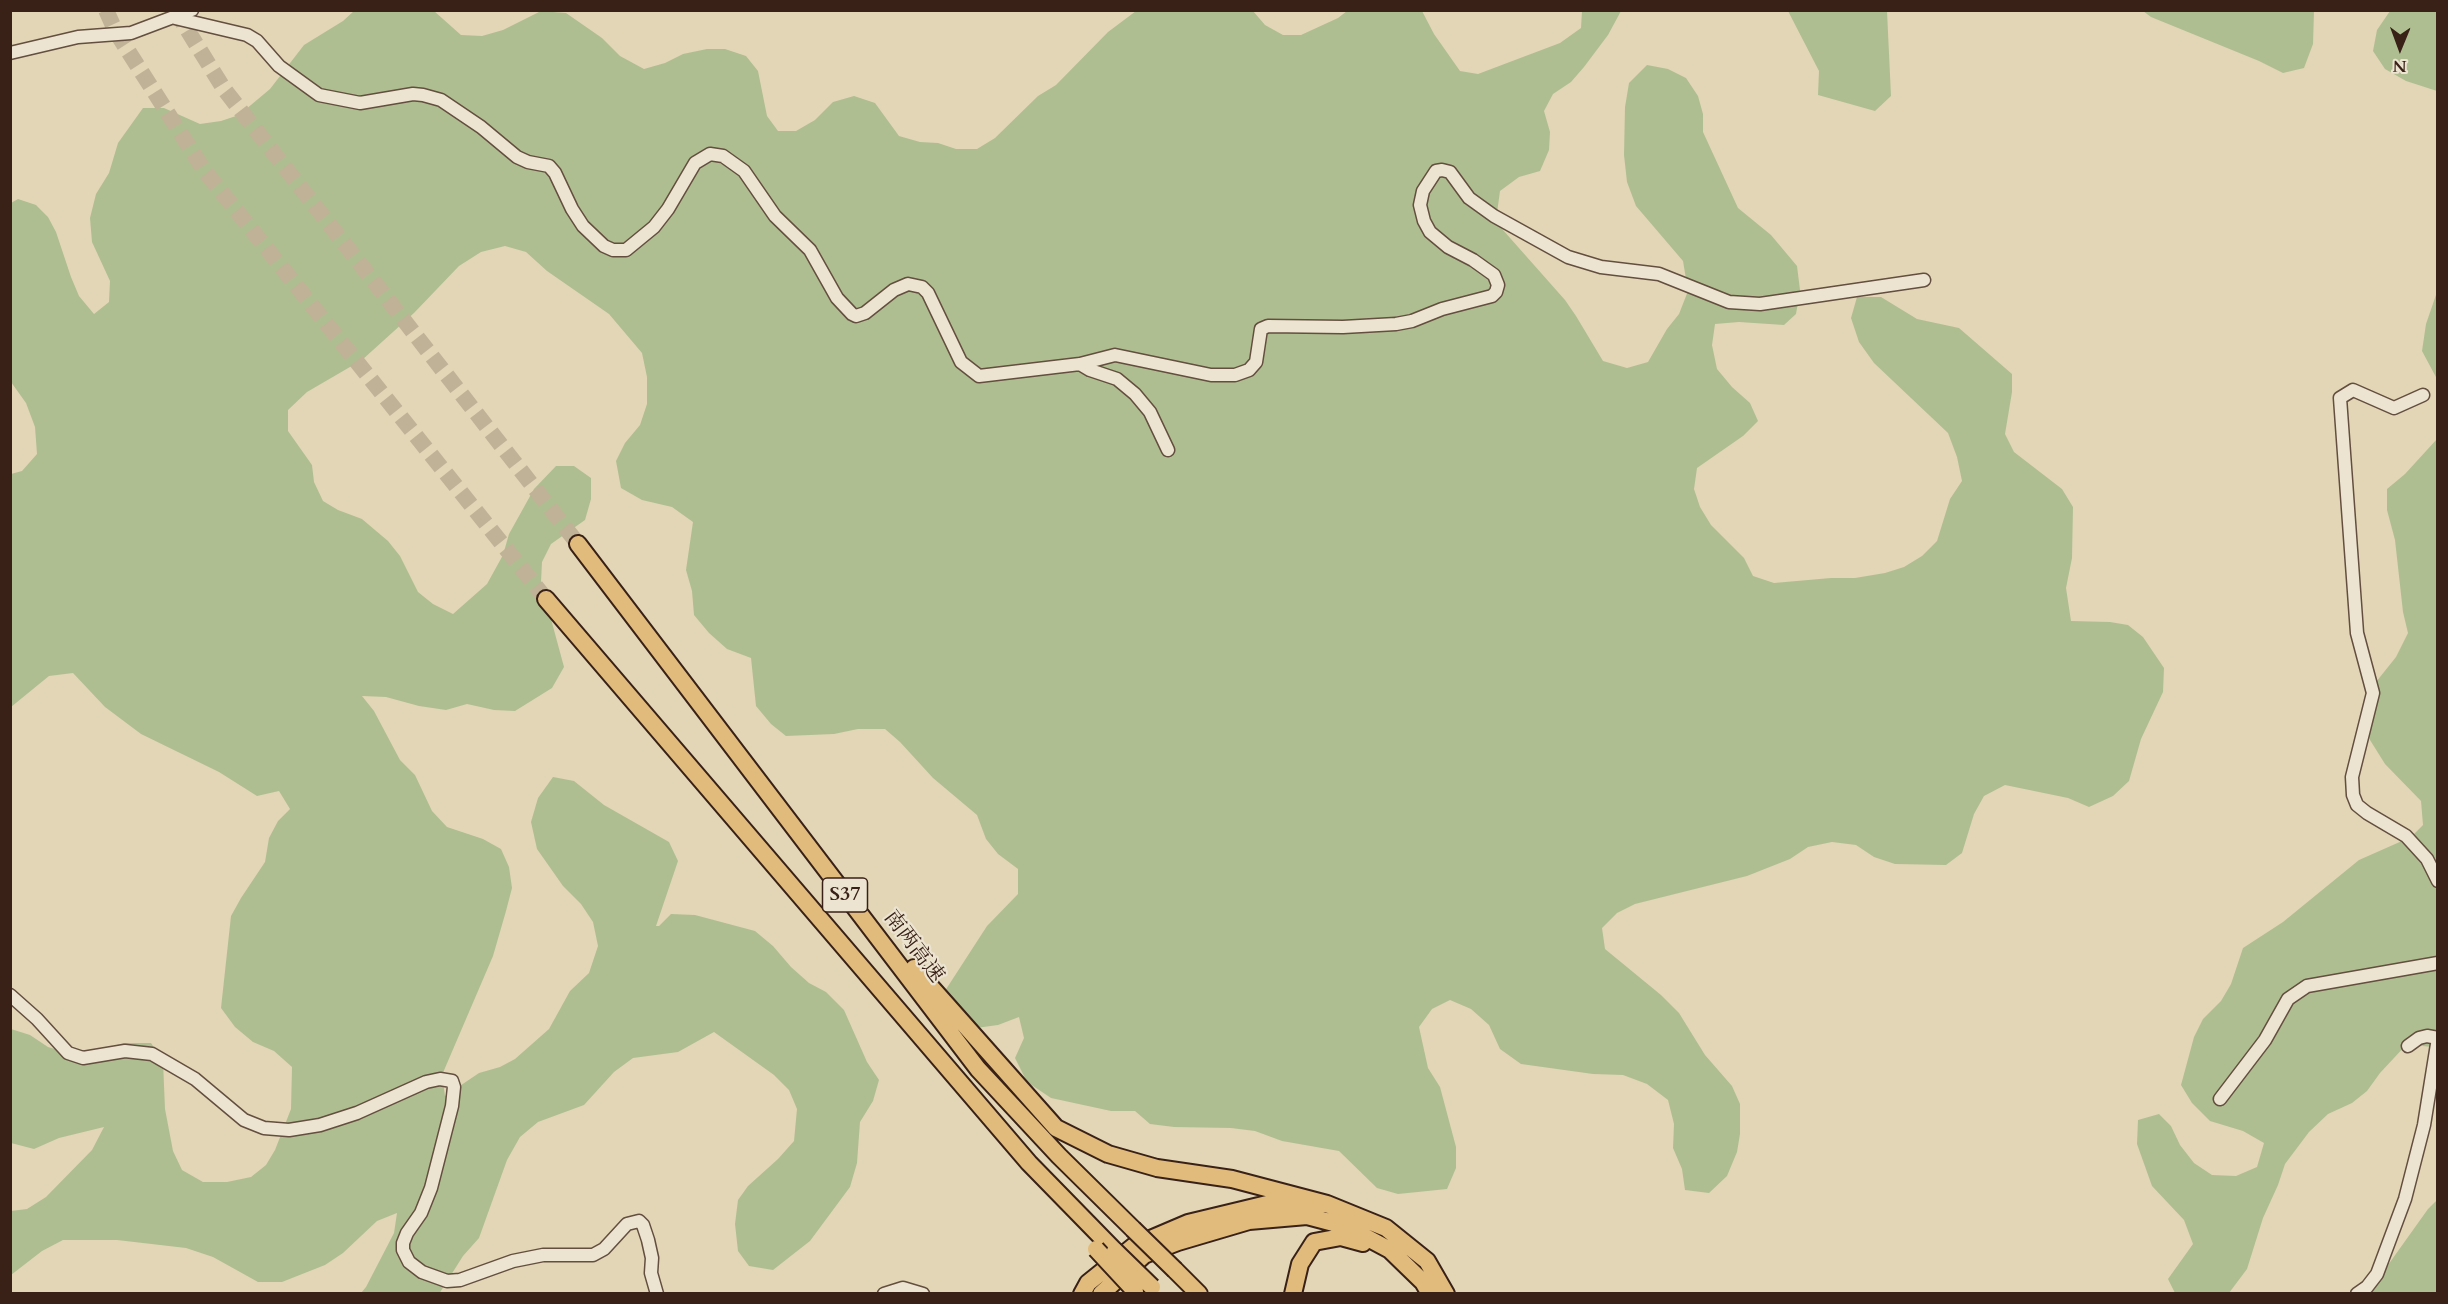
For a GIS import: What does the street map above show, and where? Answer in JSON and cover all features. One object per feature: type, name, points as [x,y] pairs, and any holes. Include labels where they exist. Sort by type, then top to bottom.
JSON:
[{"type":"highway","name":"南两高速","points":[[578,544],[978,1069],[1059,1156],[1199,1293]]},
{"type":"highway","name":"S37","points":[[546,599],[1029,1163],[1115,1251],[1146,1291]]},
{"type":"highway","points":[[824,867],[1056,1128],[1108,1154],[1157,1168],[1233,1179],[1327,1204],[1386,1228],[1430,1293]]},
{"type":"highway","points":[[1029,1163],[1096,1249],[1146,1291]]},
{"type":"highway","points":[[1082,1293],[1088,1283],[1134,1246],[1188,1223],[1267,1204],[1327,1204]]},
{"type":"highway","points":[[1101,1293],[1144,1255],[1178,1242],[1249,1221],[1307,1216],[1345,1226],[1395,1244],[1428,1261],[1446,1293]]},
{"type":"highway","points":[[1293,1293],[1300,1264],[1314,1242],[1341,1237],[1395,1244]]},
{"type":"street","points":[[10,53],[78,37],[131,33],[192,10]]},
{"type":"street","points":[[175,18],[248,35],[257,41],[279,66],[319,95],[360,103],[413,94],[423,94],[441,100],[481,127],[517,157],[528,162],[549,166],[555,172],[572,209],[583,226],[604,246],[613,250],[626,249],[654,228],[695,163],[710,154],[723,156],[744,171],[775,216],[810,250],[837,298],[852,314],[856,316],[865,313],[894,290],[908,284],[922,287],[928,293],[961,362],[979,376],[1080,364],[1115,356],[1211,375],[1235,375],[1249,370],[1256,362],[1261,329],[1268,326],[1343,327],[1396,324],[1492,296],[1498,285],[1494,275],[1473,260],[1448,247],[1430,232],[1424,221],[1420,205],[1423,191],[1436,171],[1442,170],[1450,172],[1468,198],[1494,216],[1568,257],[1601,267],[1659,274],[1729,302],[1760,304],[1924,280]]},
{"type":"street","points":[[1080,364],[1117,380],[1135,394],[1150,412],[1168,450]]},
{"type":"street","points":[[2423,394],[2394,408],[2353,390],[2340,398],[2357,633],[2373,693],[2352,777],[2353,795],[2357,805],[2367,813],[2406,836],[2427,859],[2438,881]]},
{"type":"street","points":[[2220,1099],[2265,1040],[2288,999],[2307,986],[2438,963]]},
{"type":"street","points":[[10,995],[37,1018],[68,1053],[83,1058],[125,1051],[152,1054],[195,1079],[244,1120],[264,1128],[289,1130],[320,1125],[357,1113],[426,1082],[440,1079],[452,1081],[454,1087],[452,1106],[431,1188],[421,1212],[406,1233],[403,1243],[403,1250],[409,1262],[422,1272],[447,1281],[460,1280],[513,1261],[543,1255],[593,1255],[604,1249],[627,1224],[639,1221],[643,1225],[648,1240],[652,1258],[651,1273],[657,1293]]},
{"type":"street","points":[[2357,1293],[2367,1287],[2377,1274],[2405,1199],[2424,1125],[2438,1038],[2427,1036],[2419,1038],[2408,1046]]},
{"type":"street","points":[[884,1293],[903,1288],[924,1293]]},
{"type":"green space","points":[[355,10],[434,11],[461,35],[482,36],[503,30],[541,11],[566,13],[602,38],[620,56],[644,69],[665,63],[683,54],[707,49],[725,49],[746,56],[758,71],[767,116],[778,131],[796,131],[815,120],[833,102],[854,96],[875,103],[899,136],[920,142],[938,143],[956,149],[977,149],[995,138],[1038,96],[1056,85],[1108,32],[1136,11],[1253,11],[1265,25],[1283,35],[1301,35],[1338,18],[1347,11],[1422,11],[1434,34],[1460,71],[1478,74],[1560,43],[1581,28],[1582,11],[1621,11],[1608,35],[1584,67],[1571,82],[1553,94],[1544,111],[1550,132],[1549,150],[1540,171],[1519,177],[1500,191],[1497,213],[1503,230],[1565,300],[1603,361],[1627,368],[1648,362],[1667,329],[1679,314],[1688,291],[1683,261],[1636,206],[1627,182],[1624,155],[1625,107],[1629,83],[1647,65],[1668,69],[1686,78],[1698,96],[1703,114],[1703,132],[1738,208],[1771,235],[1797,266],[1800,290],[1796,314],[1784,325],[1739,322],[1715,324],[1712,345],[1717,369],[1750,403],[1758,421],[1743,436],[1697,468],[1694,489],[1700,507],[1711,525],[1744,558],[1753,576],[1774,583],[1855,578],[1885,573],[1904,567],[1922,556],[1937,541],[1950,499],[1962,481],[1957,457],[1948,433],[1874,363],[1859,342],[1851,318],[1857,297],[1881,297],[1917,319],[1959,328],[2012,374],[2012,392],[2005,434],[2014,452],[2062,489],[2073,507],[2072,558],[2066,588],[2071,621],[2128,625],[2143,637],[2164,668],[2163,692],[2141,739],[2129,781],[2113,796],[2089,807],[2068,798],[2005,785],[1984,796],[1974,814],[1962,853],[1946,865],[1895,864],[1874,857],[1856,845],[1832,842],[1808,847],[1790,859],[1747,876],[1635,904],[1617,913],[1602,928],[1605,949],[1661,995],[1679,1013],[1705,1055],[1732,1086],[1740,1104],[1740,1134],[1737,1152],[1727,1176],[1709,1193],[1685,1190],[1682,1169],[1673,1148],[1674,1124],[1668,1100],[1647,1084],[1623,1075],[1593,1074],[1521,1064],[1500,1049],[1489,1025],[1471,1009],[1450,1000],[1432,1009],[1419,1027],[1428,1068],[1440,1087],[1456,1147],[1456,1168],[1447,1189],[1398,1194],[1377,1188],[1339,1151],[1282,1141],[1255,1131],[1150,1124],[1135,1111],[1111,1111],[1051,1098],[1027,1082],[1015,1058],[1024,1038],[1019,1017],[998,1025],[976,1028],[941,997],[987,926],[1018,894],[1018,869],[998,854],[986,839],[977,815],[933,778],[885,729],[858,729],[834,734],[786,736],[771,724],[756,706],[751,658],[727,649],[694,615],[692,591],[686,570],[693,522],[672,507],[642,500],[621,488],[616,461],[625,443],[640,425],[647,404],[647,377],[642,353],[609,314],[547,271],[526,252],[505,246],[481,252],[459,266],[414,313],[362,360],[307,392],[288,410],[288,431],[312,465],[314,482],[323,501],[338,510],[362,519],[388,541],[400,556],[418,592],[433,604],[453,614],[487,584],[503,555],[509,534],[534,489],[556,466],[574,466],[591,478],[591,499],[585,520],[551,544],[542,562],[541,582],[564,667],[552,688],[515,711],[494,710],[467,704],[446,710],[419,706],[386,697],[362,696],[374,711],[400,760],[415,775],[432,811],[447,827],[483,839],[501,849],[509,867],[512,888],[506,911],[493,956],[442,1075],[445,1096],[479,1073],[500,1067],[515,1059],[549,1029],[570,991],[589,973],[598,946],[593,922],[581,904],[563,886],[537,849],[531,822],[538,798],[553,777],[574,781],[604,805],[669,842],[678,861],[656,926],[659,926],[671,914],[695,915],[755,931],[809,983],[826,992],[844,1010],[867,1062],[879,1080],[873,1101],[860,1122],[857,1163],[850,1187],[810,1241],[773,1270],[749,1266],[738,1251],[735,1224],[738,1200],[748,1186],[794,1141],[797,1109],[789,1090],[774,1075],[714,1032],[678,1052],[633,1058],[614,1072],[584,1105],[538,1122],[520,1137],[507,1160],[479,1238],[463,1256],[439,1294],[361,1293],[394,1233],[397,1213],[377,1221],[343,1253],[325,1265],[282,1282],[258,1282],[213,1257],[186,1248],[117,1240],[63,1240],[42,1251],[11,1275],[11,1211],[27,1209],[46,1197],[92,1150],[104,1127],[59,1138],[34,1149],[11,1143],[11,1029],[30,1035],[48,1047],[72,1054],[96,1051],[124,1043],[151,1043],[163,1061],[165,1109],[173,1151],[182,1170],[203,1182],[227,1182],[251,1177],[266,1165],[275,1150],[291,1109],[292,1067],[274,1051],[253,1042],[235,1027],[221,1008],[231,916],[265,862],[269,838],[278,821],[290,809],[279,791],[257,796],[219,772],[141,734],[105,707],[73,673],[49,676],[11,707],[11,474],[22,471],[37,454],[35,427],[26,403],[11,382],[11,203],[18,199],[36,205],[48,217],[56,232],[79,296],[94,314],[109,302],[110,281],[92,242],[90,218],[96,194],[109,173],[118,143],[143,108],[164,108],[200,124],[239,115],[270,89],[304,45],[343,21]]},
{"type":"green space","points":[[1788,11],[1887,11],[1891,96],[1875,111],[1818,95],[1819,71]]},
{"type":"green space","points":[[2143,11],[2314,11],[2313,44],[2304,68],[2283,73],[2151,17]]},
{"type":"green space","points":[[2390,11],[2437,11],[2437,91],[2406,81],[2385,69],[2373,51],[2377,30]]},
{"type":"green space","points":[[2437,292],[2437,379],[2422,351],[2426,324]]},
{"type":"green space","points":[[2437,439],[2437,1052],[2431,1047],[2407,1044],[2367,1091],[2352,1103],[2328,1114],[2309,1132],[2285,1164],[2263,1218],[2247,1269],[2229,1293],[2175,1293],[2168,1279],[2193,1244],[2184,1220],[2152,1186],[2137,1144],[2138,1120],[2159,1114],[2171,1126],[2180,1145],[2194,1163],[2212,1175],[2236,1176],[2257,1167],[2264,1143],[2243,1131],[2210,1121],[2192,1103],[2181,1085],[2194,1037],[2203,1019],[2221,1001],[2231,984],[2243,948],[2283,922],[2359,860],[2411,837],[2423,825],[2421,801],[2385,764],[2370,740],[2365,719],[2368,692],[2396,657],[2408,633],[2403,612],[2395,540],[2387,510],[2387,489],[2405,474]]},
{"type":"green space","points":[[2437,1200],[2437,1293],[2362,1294],[2388,1265]]},
{"type":"tunnel","points":[[106,10],[116,32],[204,170],[546,599]]},
{"type":"tunnel","points":[[175,10],[224,89],[578,544]]}]
